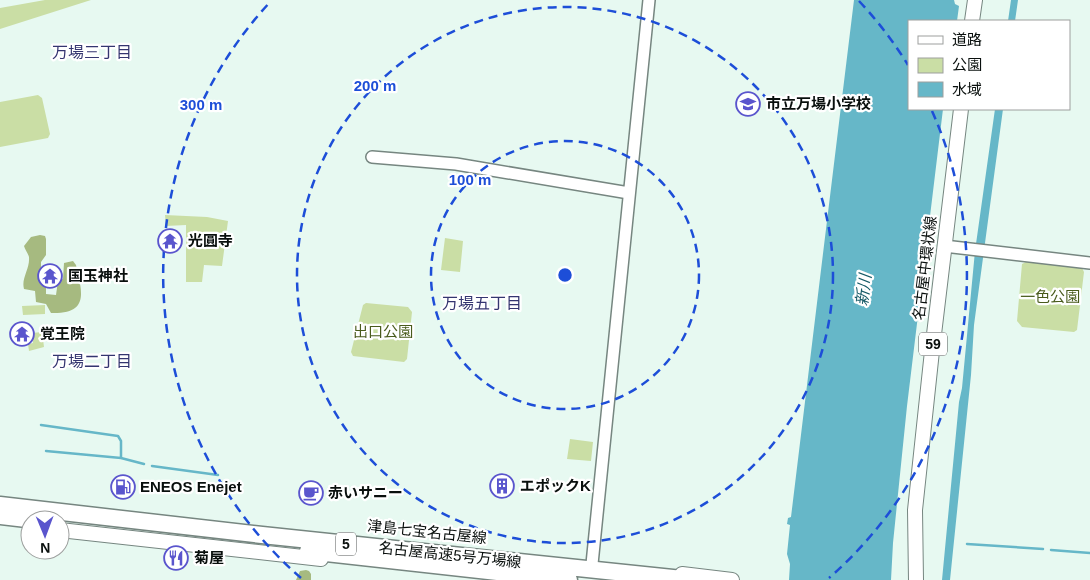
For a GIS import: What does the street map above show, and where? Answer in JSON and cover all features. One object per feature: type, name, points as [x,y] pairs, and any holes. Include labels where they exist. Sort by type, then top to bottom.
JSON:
[{"type":"highway","name":"名古屋高速5号万場線","points":[[0,503],[262,535],[692,580]]},
{"type":"highway","points":[[0,516],[20,518]]},
{"type":"highway","name":"名古屋高速5号万場線","points":[[70,523],[569,580]]},
{"type":"main road","points":[[972,20],[974,0]]},
{"type":"main road","name":"名古屋中環状線","points":[[916,580],[915,510],[961,110]]},
{"type":"main road","name":"津島七宝名古屋線","points":[[0,503],[732,580]]},
{"type":"main road","points":[[0,523],[20,525]]},
{"type":"main road","points":[[70,531],[533,580]]},
{"type":"street","points":[[592,564],[649,0]]},
{"type":"street","points":[[372,157],[456,164],[629,193]]},
{"type":"street","points":[[944,246],[1090,263]]},
{"type":"green space","points":[[45,0],[91,0],[0,29],[0,8]]},
{"type":"green space","points":[[38,95],[42,98],[50,134],[48,138],[0,147],[0,102]]},
{"type":"green space","points":[[165,215],[207,217],[228,221],[222,266],[204,265],[202,282],[186,282],[186,225],[166,226]]},
{"type":"green space","points":[[45,236],[46,239],[46,255],[41,262],[41,279],[46,287],[46,294],[56,295],[58,281],[63,279],[64,263],[73,261],[76,265],[81,292],[78,305],[72,310],[51,313],[46,304],[36,302],[35,291],[24,289],[23,285],[29,257],[24,246],[31,237]]},
{"type":"green space","points":[[445,238],[463,241],[460,272],[441,270]]},
{"type":"green space","name":"一色公園","points":[[1026,262],[1082,268],[1084,272],[1077,330],[1074,332],[1022,327],[1017,321],[1022,264]]},
{"type":"green space","name":"出口公園","points":[[366,303],[408,307],[412,312],[407,359],[404,362],[353,356],[351,352],[363,305]]},
{"type":"green space","points":[[45,305],[45,314],[23,315],[22,306]]},
{"type":"green space","points":[[42,332],[44,347],[29,351],[28,344],[33,343],[32,333]]},
{"type":"green space","points":[[570,439],[593,442],[591,461],[567,459]]},
{"type":"green space","points":[[306,570],[311,574],[311,580],[296,580],[300,571]]},
{"type":"water","name":"新川","points":[[854,0],[954,0],[955,4],[959,6],[957,20],[908,20],[908,110],[943,110],[907,406],[891,580],[789,580],[790,564],[787,554],[790,525],[787,524],[788,518],[791,517]]},
{"type":"water","points":[[1011,0],[1018,0],[1015,20],[1008,20]]},
{"type":"water","points":[[995,110],[1003,110],[974,325],[971,375],[950,580],[942,580],[959,402],[962,388],[975,251]]},
{"type":"waterway","points":[[41,425],[118,436],[121,441],[121,458]]},
{"type":"waterway","points":[[46,451],[121,458],[144,464]]},
{"type":"waterway","points":[[152,466],[218,475]]},
{"type":"waterway","points":[[967,544],[1043,549]]},
{"type":"waterway","points":[[1051,550],[1090,553]]},
{"type":"place","name":"市立万場小学校","points":[[748,104]]},
{"type":"place","name":"光圓寺","points":[[170,241]]},
{"type":"place","name":"国玉神社","points":[[50,276]]},
{"type":"place","name":"覚王院","points":[[22,334]]},
{"type":"place","name":"エポックK","points":[[502,486]]},
{"type":"place","name":"ENEOS Enejet","points":[[123,487]]},
{"type":"place","name":"赤いサニー","points":[[311,493]]},
{"type":"place","name":"菊屋","points":[[176,558]]},
{"type":"district","name":"万場三丁目","points":[[92,52]]},
{"type":"district","name":"万場五丁目","points":[[482,303]]},
{"type":"district","name":"万場二丁目","points":[[92,361]]}]
